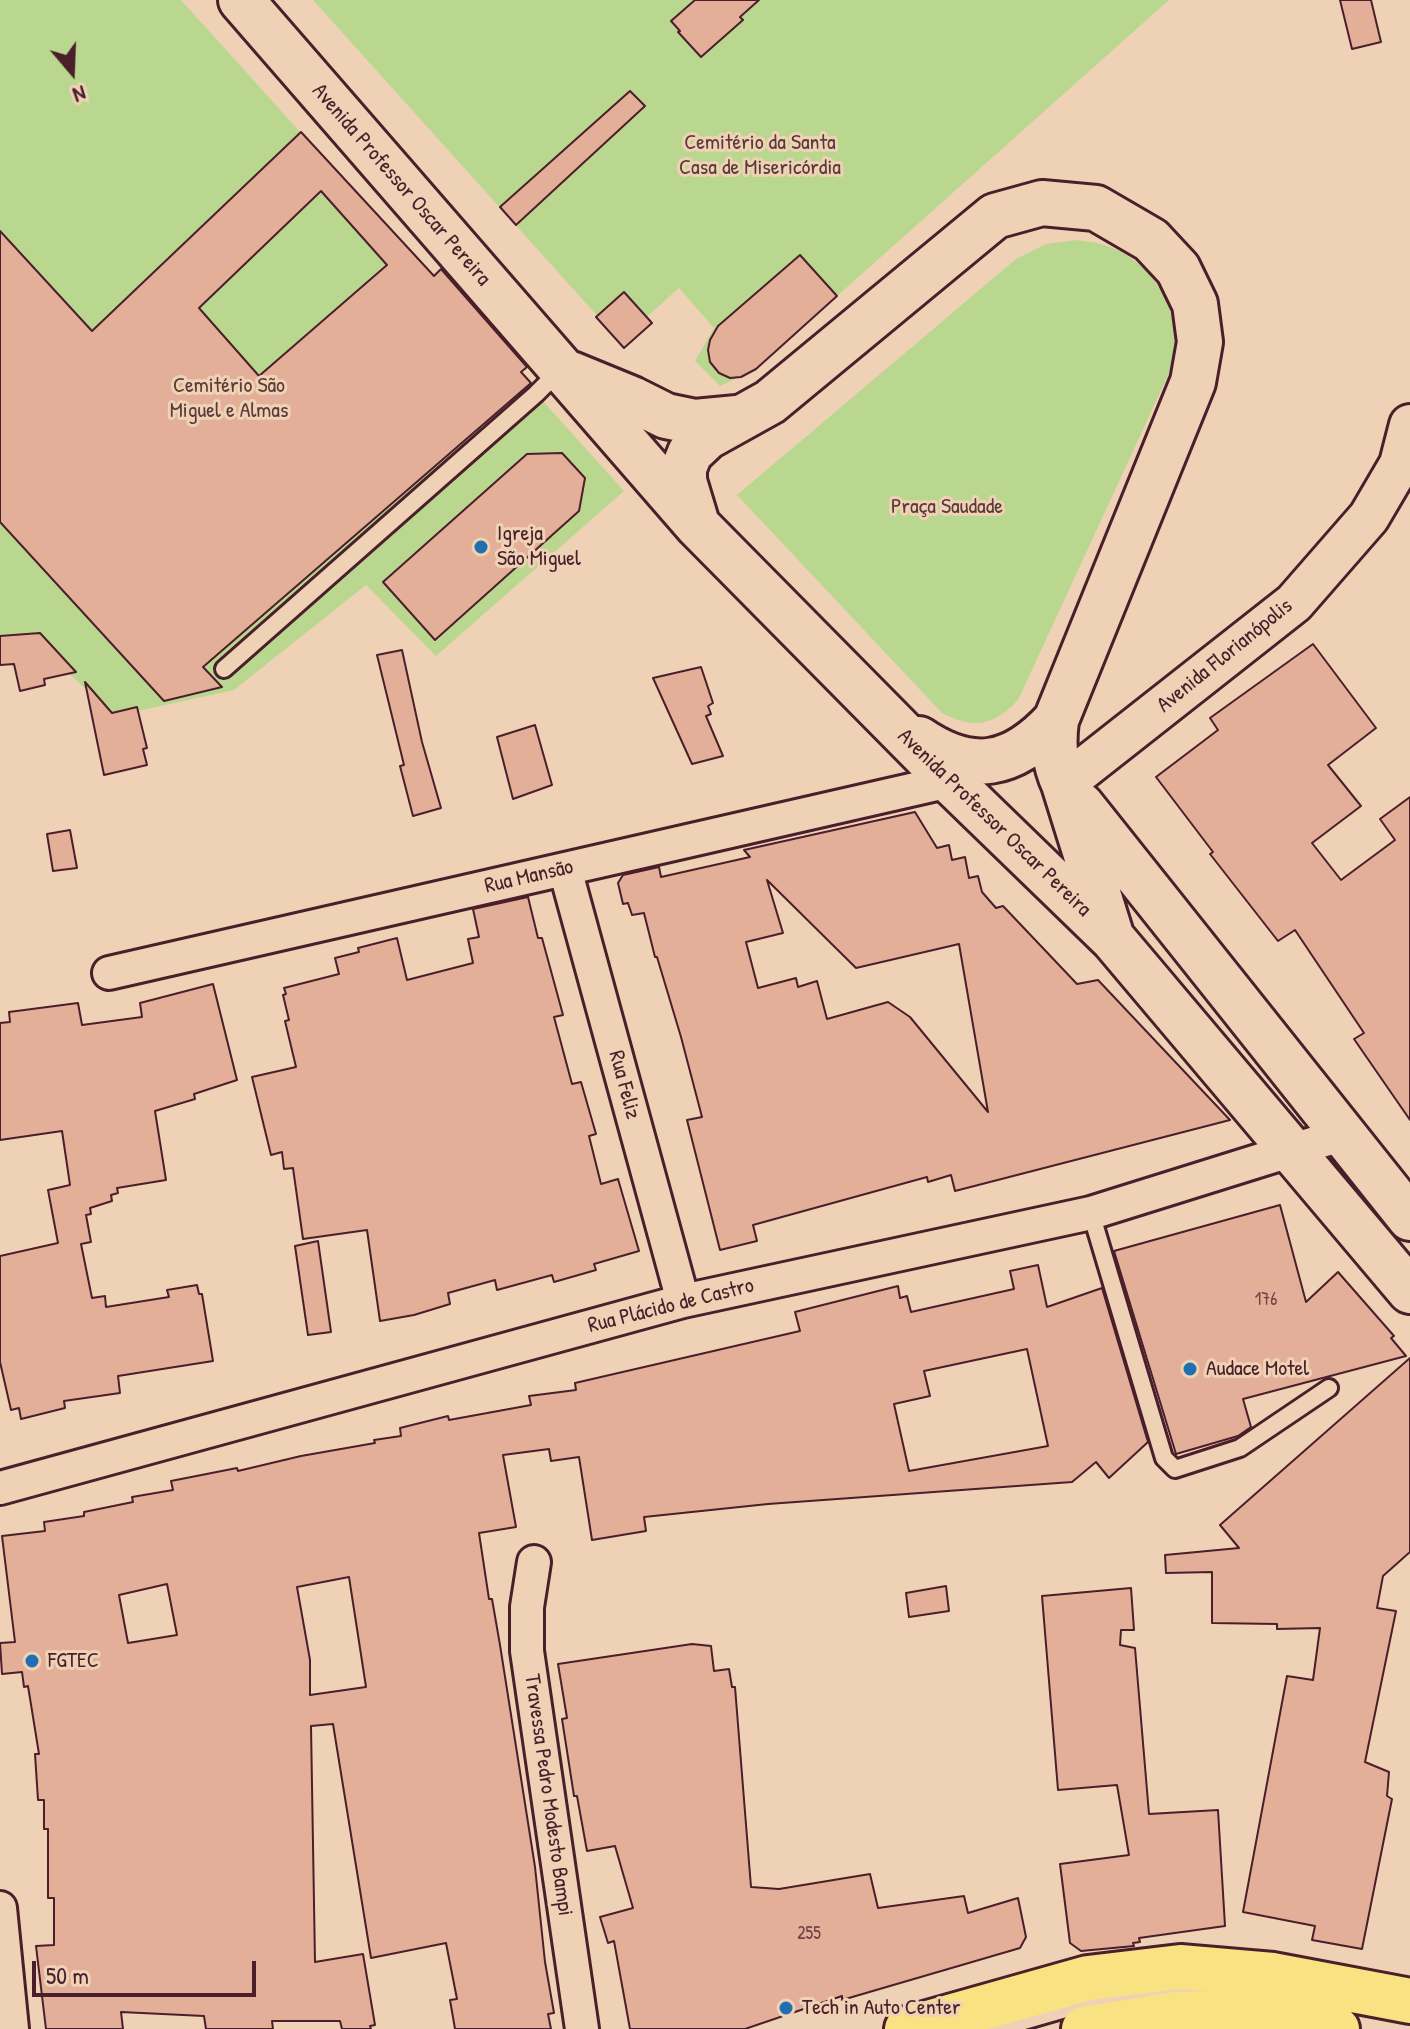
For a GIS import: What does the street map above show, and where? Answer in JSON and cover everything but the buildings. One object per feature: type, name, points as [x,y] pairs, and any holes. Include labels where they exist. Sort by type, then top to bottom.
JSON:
[{"type":"main road","name":"Avenida Professor Oscar Pereira","points":[[241,0],[698,526],[950,781],[1113,939],[1410,1291]]},
{"type":"main road","points":[[698,526],[684,481],[684,468],[690,453],[707,437],[770,402],[995,216],[1042,203],[1096,208],[1151,240],[1178,269],[1195,304],[1200,342],[1193,382],[1056,720],[1053,743],[1055,765],[1064,784],[1113,939]]},
{"type":"main road","name":"Avenida Professor Oscar Pereira","points":[[561,370],[666,416],[695,422],[737,418]]},
{"type":"main road","points":[[887,717],[936,751],[961,760],[988,762],[1015,754],[1038,740],[1056,720]]},
{"type":"main road","points":[[1064,784],[1410,1218]]},
{"type":"main road","points":[[907,2029],[1088,1978],[1180,1967],[1273,1975],[1410,2001]]},
{"type":"main road","points":[[1084,2029],[1176,2014],[1255,2013],[1337,2029]]},
{"type":"street","name":"Avenida Florianópolis","points":[[1064,784],[1294,603],[1369,517],[1400,464],[1410,425]]},
{"type":"street","name":"Rua Mansão","points":[[109,973],[950,781]]},
{"type":"street","name":"Rua Feliz","points":[[565,869],[683,1301]]},
{"type":"street","name":"Rua Plácido de Castro","points":[[0,1488],[683,1301],[1091,1213],[1344,1134]]},
{"type":"street","name":"Travessa Pedro Modesto Bampi","points":[[534,1562],[527,1607],[527,1651],[582,2029]]},
{"type":"street","points":[[0,1908],[12,2029]]},
{"type":"lane","points":[[224,669],[561,370]]},
{"type":"lane","points":[[1091,1213],[1164,1458],[1175,1469],[1240,1448],[1329,1388]]},
{"type":"lane","points":[[996,2029],[1093,2001],[1179,1992],[1220,1993]]},
{"type":"green space","name":"Cemitério São Miguel e Almas","points":[[0,0],[181,0],[624,491],[436,656],[366,585],[234,690],[115,716],[29,637],[0,640]]},
{"type":"green space","name":"Cemitério da Santa Casa de Misericórdia","points":[[313,0],[1169,0],[753,371],[720,386],[695,361],[714,328],[679,288],[620,341]]},
{"type":"green space","name":"Praça Saudade","points":[[1077,240],[1121,252],[1156,282],[1170,310],[1173,325],[1175,344],[1170,371],[1018,700],[992,720],[964,721],[942,713],[737,495],[1016,259],[1046,244]]},
{"type":"place","name":"Igreja São Miguel","points":[[481,547]]},
{"type":"place","name":"Audace Motel","points":[[1190,1369]]},
{"type":"place","name":"FGTEC","points":[[32,1661]]},
{"type":"place","name":"Tech in Auto Center","points":[[786,2008]]}]
